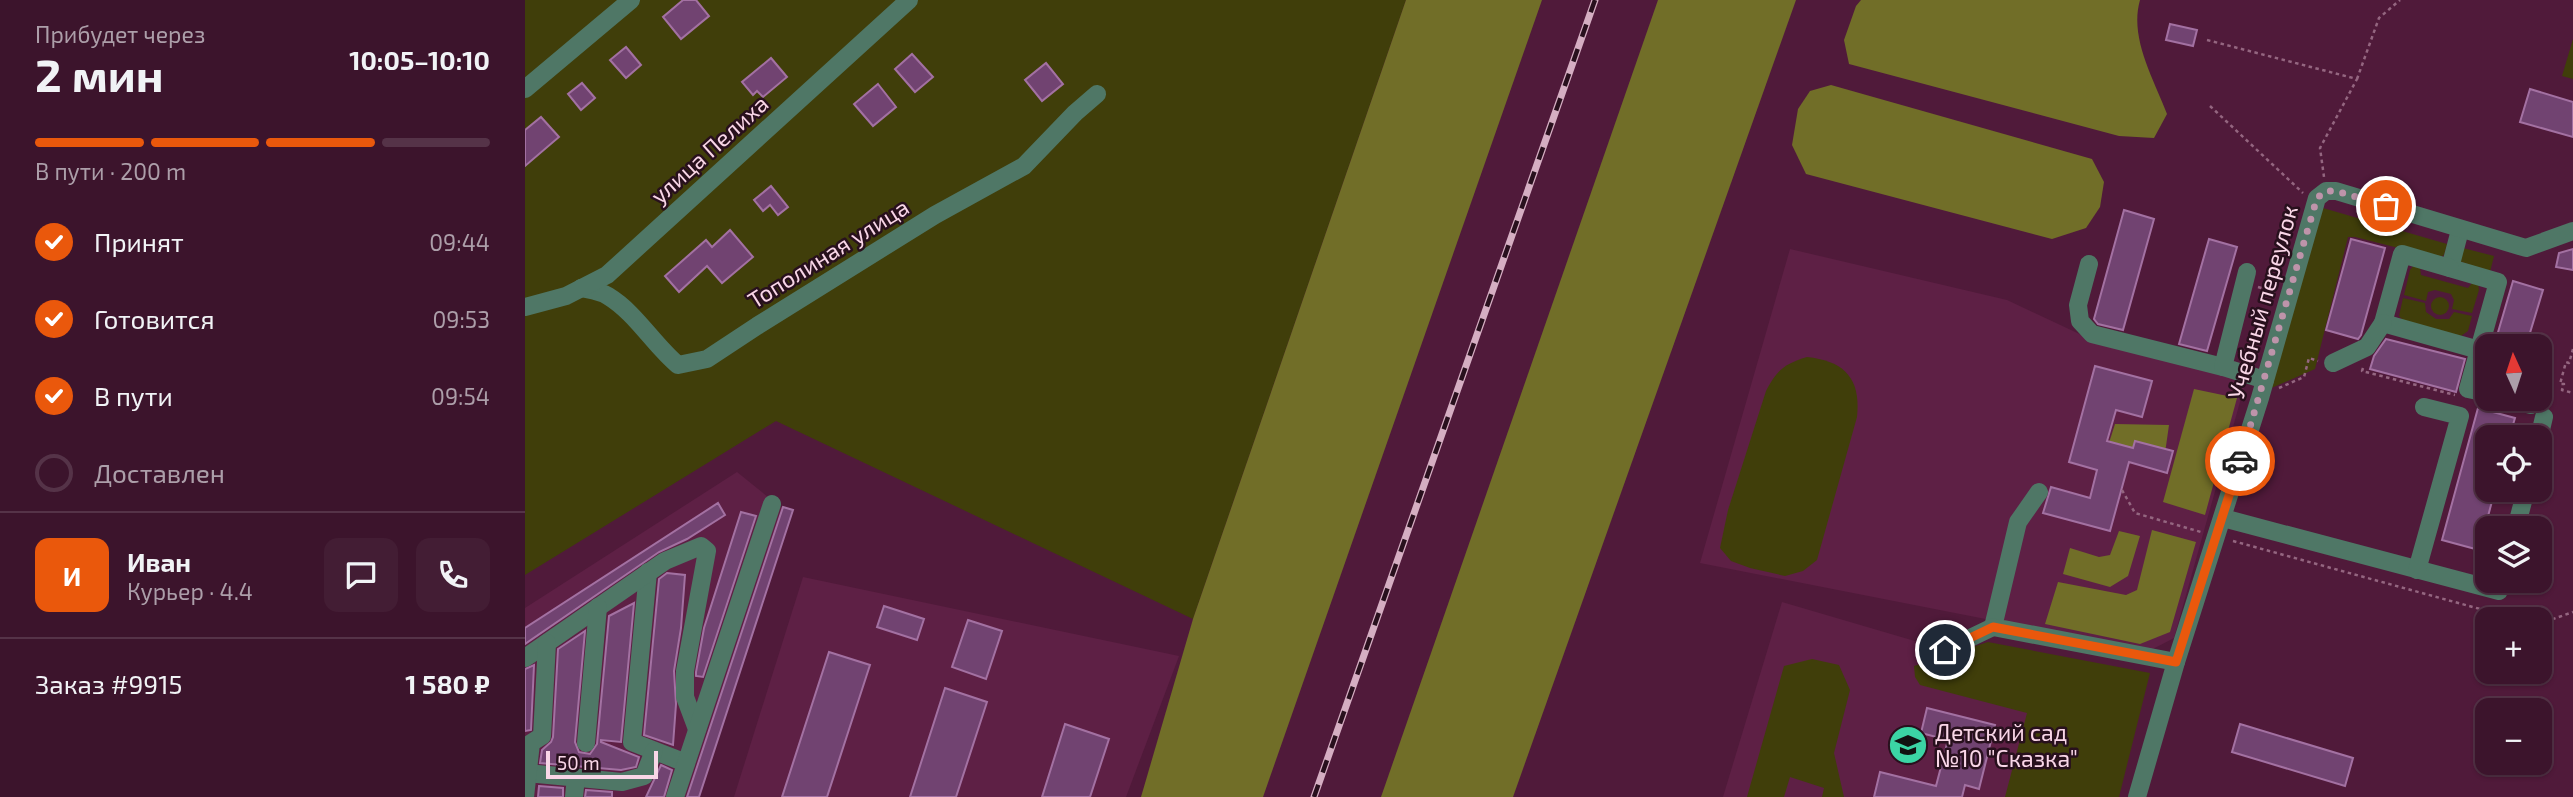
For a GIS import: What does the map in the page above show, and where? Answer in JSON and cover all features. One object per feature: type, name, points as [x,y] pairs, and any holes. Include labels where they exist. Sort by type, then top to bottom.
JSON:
[{"type":"street","points":[[525,89],[631,0]]},
{"type":"street","name":"улица Пелиха","points":[[525,307],[565,296],[607,275],[909,0]]},
{"type":"street","name":"Тополиная улица","points":[[582,288],[605,294],[624,308],[660,351],[678,365],[707,359],[935,215],[1024,166],[1097,94]]},
{"type":"street","name":"Учебный переулок","points":[[2137,797],[2176,662],[2223,518],[2248,407],[2269,386],[2289,295],[2321,198],[2336,191],[2526,248],[2573,231]]},
{"type":"street","points":[[2449,268],[2461,230]]},
{"type":"street","points":[[2333,363],[2367,347],[2383,323],[2402,254],[2498,282],[2483,334]]},
{"type":"street","points":[[2089,264],[2078,305],[2080,321],[2092,334],[2223,367],[2269,386]]},
{"type":"street","points":[[2223,367],[2246,278]]},
{"type":"street","points":[[2383,323],[2475,349]]},
{"type":"street","points":[[2475,364],[2468,389],[2475,390]]},
{"type":"street","points":[[2417,570],[2460,416],[2424,407]]},
{"type":"street","points":[[1993,627],[2018,522],[2039,492]]},
{"type":"street","points":[[675,797],[772,504]]},
{"type":"street","points":[[2223,518],[2475,585]]},
{"type":"street","points":[[525,658],[665,561],[701,546],[707,551],[685,671],[685,697],[697,729]]},
{"type":"street","points":[[648,572],[632,742],[686,763]]},
{"type":"street","points":[[586,743],[598,607]]},
{"type":"street","points":[[1945,650],[1993,627],[2176,662]]},
{"type":"street","points":[[525,797],[531,743],[542,736],[547,643]]},
{"type":"street","points":[[527,773],[576,777],[621,789],[644,776],[654,751]]},
{"type":"street","points":[[573,797],[576,777]]},
{"type":"path","points":[[2321,198],[2320,148],[2357,79],[2379,18],[2400,0]]},
{"type":"path","points":[[2207,40],[2357,79]]},
{"type":"path","points":[[2210,106],[2321,198]]},
{"type":"path","points":[[2246,278],[2289,295]]},
{"type":"path","points":[[2367,347],[2363,371],[2466,398],[2468,389]]},
{"type":"path","points":[[2573,349],[2570,363],[2565,362],[2560,384],[2564,384],[2562,390],[2573,393]]},
{"type":"path","points":[[2269,386],[2304,377],[2309,358],[2333,363]]},
{"type":"path","points":[[2122,489],[2135,513],[2205,533]]},
{"type":"path","points":[[2226,539],[2475,608]]},
{"type":"path","points":[[2552,619],[2573,612]]},
{"type":"shaded area","points":[[525,0],[1406,0],[1193,619],[776,421],[525,575]]},
{"type":"shaded area","points":[[1406,0],[1542,0],[1263,797],[1141,797],[1193,619]]},
{"type":"shaded area","points":[[1658,0],[1796,0],[1513,797],[1381,797]]},
{"type":"shaded area","points":[[1861,0],[2140,0],[2137,14],[2140,44],[2167,114],[2154,138],[2119,136],[1849,64],[1844,40],[1856,6]]},
{"type":"shaded area","points":[[2573,39],[2573,79],[2562,76]]},
{"type":"shaded area","points":[[1831,85],[2092,159],[2104,182],[2100,207],[2086,228],[2052,239],[1806,174],[1792,145],[1798,109],[1810,91]]},
{"type":"shaded area","points":[[2323,208],[2447,244],[2444,255],[2438,258],[2348,237],[2315,369],[2267,390]]},
{"type":"shaded area","points":[[2463,248],[2494,256],[2490,272],[2459,261]]},
{"type":"shaded area","points":[[1790,249],[2007,300],[2088,338],[2242,376],[2245,384],[2174,638],[2149,651],[1700,563]]},
{"type":"shaded area","points":[[2414,265],[2420,268],[2421,275],[2468,288],[2473,282],[2478,282],[2479,290],[2472,313],[2452,309],[2454,300],[2451,294],[2435,290],[2428,292],[2426,301],[2404,295],[2410,270]]},
{"type":"shaded area","points":[[2440,297],[2446,300],[2449,306],[2446,312],[2440,315],[2434,312],[2431,306],[2434,300]]},
{"type":"shaded area","points":[[2403,298],[2425,303],[2426,312],[2436,319],[2449,319],[2454,312],[2472,316],[2468,331],[2461,336],[2405,322],[2399,316]]},
{"type":"shaded area","points":[[1807,357],[1831,363],[1848,374],[1856,392],[1857,417],[1817,560],[1803,571],[1785,576],[1731,561],[1720,548],[1728,510],[1766,391],[1782,369]]},
{"type":"shaded area","points":[[2194,389],[2237,398],[2205,515],[2163,502]]},
{"type":"shaded area","points":[[2115,424],[2169,425],[2164,460],[2107,449]]},
{"type":"shaded area","points":[[737,472],[779,506],[793,510],[699,797],[525,797],[525,608]]},
{"type":"shaded area","points":[[2152,530],[2196,542],[2170,632],[2140,644],[2045,624],[2058,582],[2126,595],[2137,590]]},
{"type":"shaded area","points":[[2119,531],[2140,536],[2128,576],[2110,587],[2063,574],[2070,548],[2099,557],[2110,555]]},
{"type":"shaded area","points":[[803,577],[1179,656],[1126,797],[734,797]]},
{"type":"shaded area","name":"Детский сад №10 \"Сказка\"","points":[[1782,602],[2092,693],[2062,797],[1723,797]]},
{"type":"shaded area","points":[[1988,642],[2150,673],[2119,797],[2005,797],[2027,713],[1920,685],[1915,677],[1914,666]]},
{"type":"shaded area","points":[[1812,659],[1839,665],[1850,690],[1834,753],[1844,797],[1822,797],[1824,788],[1790,777],[1784,797],[1747,797],[1784,666]]},
{"type":"building","points":[[683,0],[696,0],[709,16],[681,39],[663,17]]},
{"type":"building","points":[[2170,24],[2197,30],[2193,46],[2166,40]]},
{"type":"building","points":[[626,47],[641,65],[626,78],[610,60]]},
{"type":"building","points":[[912,54],[933,77],[915,92],[895,69]]},
{"type":"building","points":[[771,58],[787,77],[763,97],[757,91],[753,95],[742,82]]},
{"type":"building","points":[[1046,63],[1063,84],[1042,101],[1025,80]]},
{"type":"building","points":[[582,83],[595,98],[581,110],[568,94]]},
{"type":"building","points":[[878,84],[896,107],[873,126],[854,104]]},
{"type":"building","points":[[2530,89],[2573,102],[2573,137],[2520,122]]},
{"type":"building","points":[[541,117],[559,137],[525,166],[525,130]]},
{"type":"building","points":[[771,186],[788,207],[778,215],[770,205],[763,211],[754,200]]},
{"type":"building","points":[[2124,210],[2154,219],[2123,330],[2098,324],[2094,319]]},
{"type":"building","points":[[730,230],[753,257],[722,283],[707,266],[679,292],[665,276],[706,240],[712,247]]},
{"type":"building","points":[[2209,239],[2237,247],[2207,351],[2179,344]]},
{"type":"building","points":[[2351,239],[2385,248],[2358,339],[2326,330]]},
{"type":"building","points":[[2573,249],[2573,270],[2556,267],[2559,253]]},
{"type":"building","points":[[2513,281],[2543,290],[2530,334],[2498,334]]},
{"type":"building","points":[[2386,339],[2465,359],[2456,392],[2370,369],[2374,356]]},
{"type":"building","points":[[2095,366],[2152,381],[2142,417],[2116,410],[2107,441],[2133,448],[2135,441],[2173,451],[2167,473],[2129,462],[2110,531],[2043,513],[2051,487],[2090,498],[2097,470],[2069,462]]},
{"type":"building","points":[[2477,411],[2489,411],[2515,418],[2513,425],[2475,425],[2475,502],[2492,502],[2488,516],[2475,516],[2475,549],[2442,540]]},
{"type":"building","points":[[718,503],[725,515],[687,539],[659,552],[525,644],[525,628]]},
{"type":"building","points":[[783,507],[793,510],[699,797],[687,797]]},
{"type":"building","points":[[741,512],[756,516],[703,677],[696,676],[704,628]]},
{"type":"building","points":[[667,573],[685,575],[674,671],[676,704],[673,745],[644,735],[659,579]]},
{"type":"building","points":[[634,603],[621,742],[601,742],[639,757],[636,767],[621,770],[540,763],[542,750],[553,737],[558,649],[585,631],[575,742],[579,752],[590,754],[597,744],[609,616]]},
{"type":"building","points":[[884,606],[924,619],[917,640],[877,627]]},
{"type":"building","points":[[968,620],[1002,631],[986,679],[952,667]]},
{"type":"building","points":[[829,652],[870,665],[827,797],[782,797]]},
{"type":"building","points":[[534,665],[531,730],[525,731],[525,669]]},
{"type":"building","points":[[945,688],[987,702],[956,797],[910,797]]},
{"type":"building","points":[[1927,708],[1995,725],[1979,789],[1965,785],[1962,797],[1874,797],[1880,772],[1936,786],[1948,740],[1921,733]]},
{"type":"building","points":[[1065,724],[1109,739],[1090,797],[1042,797]]},
{"type":"building","points":[[2240,724],[2353,758],[2345,786],[2232,752]]},
{"type":"building","points":[[661,765],[672,770],[664,797],[646,797]]},
{"type":"building","points":[[539,786],[563,788],[563,797],[538,797]]},
{"type":"building","points":[[586,790],[612,792],[612,797],[585,797]]},
{"type":"railway","points":[[1314,797],[1595,0]]},
{"type":"way so far","points":[[2240,461],[2317,198],[2326,191],[2336,191],[2386,206]]},
{"type":"place","name":"Детский сад №10 \"Сказка\"","points":[[1908,745]]},
{"type":"route","points":[[1945,650],[1993,627],[2176,662],[2240,461]]}]
